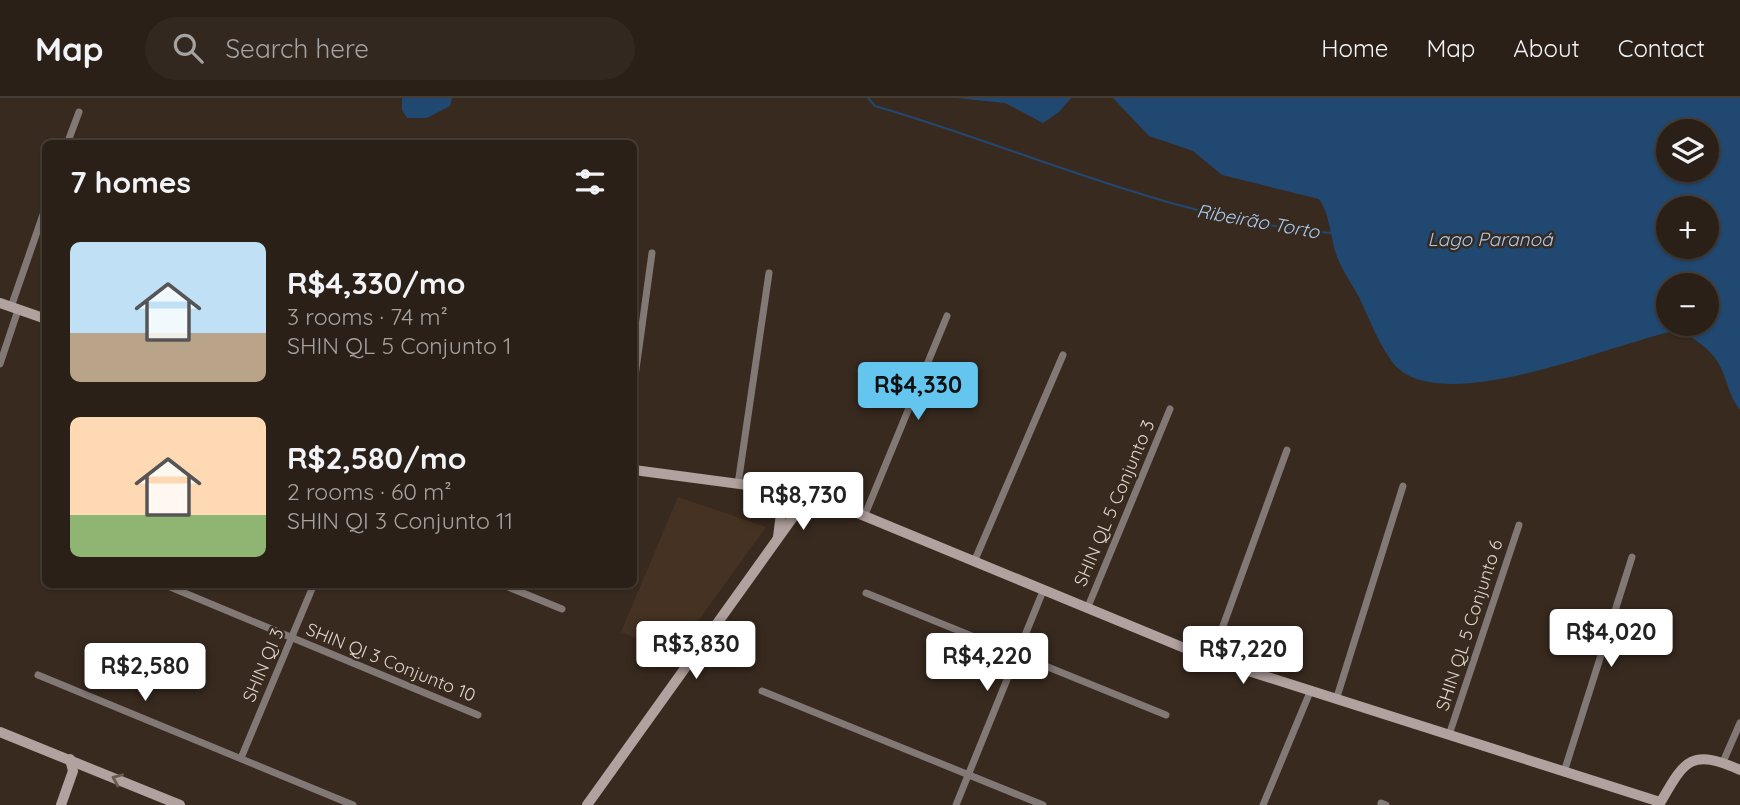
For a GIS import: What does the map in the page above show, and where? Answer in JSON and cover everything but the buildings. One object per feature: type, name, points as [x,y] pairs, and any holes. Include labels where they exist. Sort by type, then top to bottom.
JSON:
[{"type":"street","points":[[69,140],[79,112]]},
{"type":"street","points":[[0,364],[42,219]]},
{"type":"street","points":[[637,362],[652,253]]},
{"type":"street","points":[[743,485],[769,273]]},
{"type":"street","points":[[0,303],[42,318]]},
{"type":"street","points":[[864,517],[947,316]]},
{"type":"street","points":[[974,562],[1063,355]]},
{"type":"street","name":"SHIN QL 5 Conjunto 3","points":[[1087,608],[1170,409]]},
{"type":"street","points":[[1211,659],[1287,450]]},
{"type":"street","points":[[637,470],[743,485],[781,498],[799,509],[848,510]]},
{"type":"street","points":[[1336,701],[1403,486]]},
{"type":"street","points":[[781,498],[799,492],[1211,659],[1659,804],[1689,762],[1708,757],[1740,769]]},
{"type":"street","points":[[587,805],[799,509],[804,499],[799,492]]},
{"type":"street","points":[[778,538],[781,498]]},
{"type":"street","name":"SHIN QL 5 Conjunto 6","points":[[1449,736],[1519,525]]},
{"type":"street","points":[[1564,772],[1632,557]]},
{"type":"street","name":"SHIN QI 3 Conjunto 10","points":[[172,588],[478,715]]},
{"type":"street","name":"SHIN QI 3","points":[[241,758],[312,588]]},
{"type":"street","points":[[511,588],[562,609]]},
{"type":"street","points":[[956,805],[1043,591]]},
{"type":"street","points":[[866,593],[1166,715]]},
{"type":"street","points":[[38,675],[353,805]]},
{"type":"street","points":[[762,691],[1043,805]]},
{"type":"street","points":[[1263,805],[1310,692]]},
{"type":"street","points":[[1723,762],[1740,723]]},
{"type":"street","points":[[0,733],[180,805]]},
{"type":"street","points":[[61,805],[73,771],[70,759]]},
{"type":"shaded area","points":[[678,497],[766,527],[675,653],[621,632]]},
{"type":"water","points":[[402,98],[452,98],[450,106],[427,118],[407,118],[402,110]]},
{"type":"water","points":[[956,98],[1071,98],[1059,112],[1043,123],[1005,103]]},
{"type":"water","name":"Lago Paranoá","points":[[1113,98],[1740,98],[1740,410],[1713,356],[1689,336],[1719,336],[1719,273],[1656,273],[1656,336],[1574,361],[1488,381],[1449,384],[1416,379],[1393,363],[1383,348],[1340,264],[1326,213],[1319,199],[1222,175],[1193,151],[1149,136]]},
{"type":"waterway","name":"Ribeirão Torto","points":[[868,98],[875,106],[1156,199],[1272,226],[1331,233]]}]
